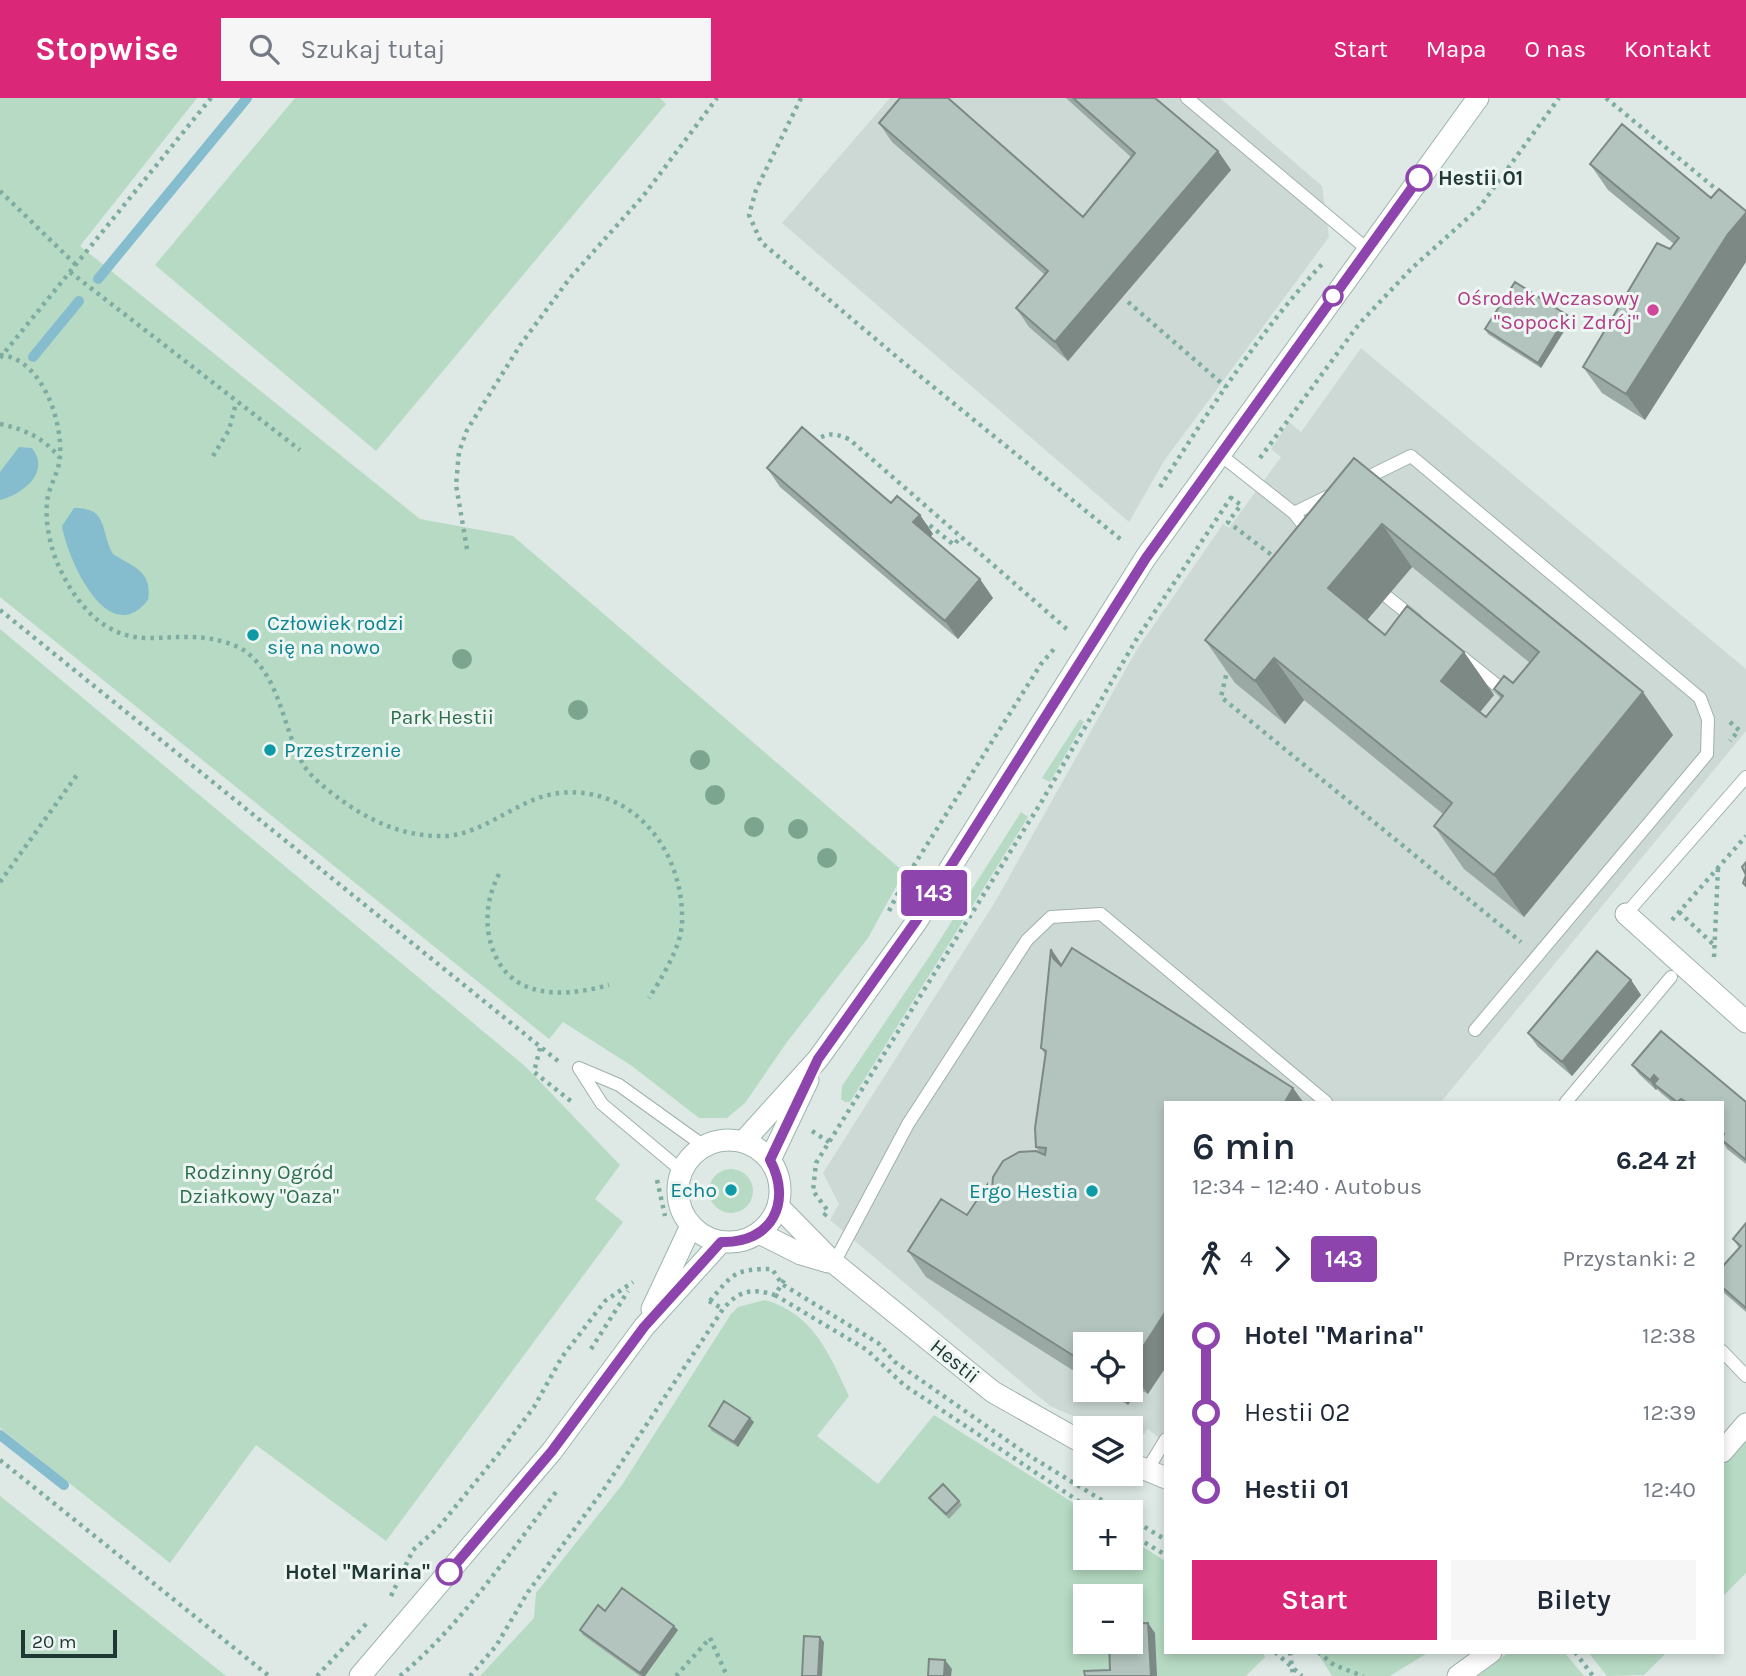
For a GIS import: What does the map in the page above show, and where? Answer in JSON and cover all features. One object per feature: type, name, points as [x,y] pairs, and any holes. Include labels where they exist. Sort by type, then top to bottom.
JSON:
[{"type":"street","points":[[743,1142],[818,1059],[916,921],[1146,558],[1218,453],[1478,98]]},
{"type":"street","points":[[1626,914],[1746,1022]]},
{"type":"street","points":[[770,1160],[818,1059]]},
{"type":"street","points":[[716,1142],[743,1142],[758,1149],[770,1160],[778,1175],[778,1206],[759,1233],[734,1242],[721,1242],[704,1236],[691,1226],[681,1209],[678,1190],[682,1171],[691,1157],[704,1146],[716,1142]]},
{"type":"street","name":"Hestii","points":[[778,1206],[806,1247]]},
{"type":"street","points":[[644,1327],[691,1226]]},
{"type":"street","name":"Hestii","points":[[759,1233],[806,1247],[834,1263],[993,1392],[1028,1415],[1073,1438]]},
{"type":"street","points":[[360,1676],[552,1451],[644,1327],[721,1242]]},
{"type":"street","points":[[1724,1450],[1746,1424]]},
{"type":"street","points":[[1458,1676],[1487,1654]]},
{"type":"lane","points":[[1187,98],[1367,249]]},
{"type":"lane","points":[[1218,453],[1294,513],[1319,542]]},
{"type":"lane","points":[[1294,513],[1411,456],[1700,698],[1708,719],[1707,754],[1475,1030]]},
{"type":"lane","points":[[1386,596],[1428,630]]},
{"type":"lane","points":[[1449,647],[1523,706]]},
{"type":"lane","points":[[1626,914],[1746,777]]},
{"type":"lane","points":[[834,1263],[908,1124],[1027,940],[1051,917],[1101,914],[1325,1101]]},
{"type":"lane","points":[[1567,1101],[1671,977]]},
{"type":"lane","points":[[579,1068],[619,1085],[704,1146]]},
{"type":"lane","points":[[579,1068],[602,1104],[682,1171]]},
{"type":"lane","points":[[1724,1353],[1746,1376]]},
{"type":"lane","points":[[1148,1471],[1164,1443]]},
{"type":"path","points":[[467,549],[456,485],[459,452],[467,430],[515,354],[570,278],[644,195],[717,98]]},
{"type":"path","points":[[801,98],[756,190],[749,215],[761,242],[904,363],[1125,543]]},
{"type":"path","points":[[775,1295],[828,1211],[814,1191],[816,1163],[1042,801],[1136,640],[1231,497],[1359,324],[1412,268],[1479,208],[1559,98]]},
{"type":"path","points":[[1606,98],[1726,197]]},
{"type":"path","points":[[209,99],[1,356],[16,359],[32,372],[45,391],[59,430],[60,458],[48,497],[47,521],[56,559],[83,608],[98,622],[129,637],[199,636],[243,650],[262,668],[272,684],[304,767],[365,816],[394,829],[440,836],[462,834],[525,804],[558,793],[607,799],[635,812],[652,828],[668,851],[681,900],[682,927],[664,973],[649,998]]},
{"type":"path","points":[[0,191],[76,265]]},
{"type":"path","points":[[71,272],[236,403],[300,450]]},
{"type":"path","points":[[1128,302],[1226,387]]},
{"type":"path","points":[[213,456],[229,430],[236,403]]},
{"type":"path","points":[[0,424],[16,427],[47,442],[60,458]]},
{"type":"path","points":[[807,436],[814,442],[824,434],[836,434],[849,439],[1070,631],[1041,664],[904,881],[886,917]]},
{"type":"path","points":[[1221,490],[1241,505],[1228,522],[1278,561]]},
{"type":"path","points":[[924,527],[928,523],[954,545],[961,536]]},
{"type":"path","points":[[0,610],[540,1048],[559,1061],[579,1068]]},
{"type":"path","points":[[1229,661],[1221,697],[1537,955]]},
{"type":"path","points":[[1700,698],[1739,730],[1722,751]]},
{"type":"path","points":[[0,882],[79,772]]},
{"type":"path","points":[[1655,940],[1746,836]]},
{"type":"path","points":[[1714,993],[1718,867]]},
{"type":"path","points":[[499,874],[488,906],[487,925],[493,952],[505,973],[524,986],[549,992],[575,994],[609,985]]},
{"type":"path","points":[[1679,912],[1714,944]]},
{"type":"path","points":[[654,1174],[664,1201],[664,1227]]},
{"type":"path","points":[[723,1309],[709,1301],[732,1274],[752,1269],[772,1269],[782,1284],[878,1343],[895,1362],[1025,1453],[1101,1500]]},
{"type":"path","points":[[391,1597],[413,1550],[438,1528],[500,1452],[534,1407],[562,1357],[605,1301],[636,1280],[589,1354]]},
{"type":"path","points":[[470,1676],[496,1646],[528,1592],[604,1489],[723,1309],[739,1293],[758,1290],[775,1295],[867,1350],[904,1385],[1077,1500]]},
{"type":"path","points":[[0,1460],[269,1676]]},
{"type":"path","points":[[400,1676],[422,1658],[495,1574],[556,1492]]},
{"type":"path","points":[[1143,1526],[1164,1538]]},
{"type":"path","points":[[1143,1542],[1164,1554]]},
{"type":"path","points":[[382,1606],[409,1577]]},
{"type":"path","points":[[317,1676],[372,1616]]},
{"type":"path","points":[[676,1676],[710,1637],[727,1676]]},
{"type":"path","points":[[1277,1654],[1303,1676]]},
{"type":"path","points":[[1290,1654],[1293,1676]]},
{"type":"path","points":[[1320,1654],[1334,1665],[1363,1676]]},
{"type":"path","points":[[1576,1654],[1593,1676]]},
{"type":"shaded area","points":[[890,98],[1220,98],[1322,186],[1329,237],[1164,461],[1129,522],[782,223]]},
{"type":"shaded area","points":[[1361,348],[1746,669],[1746,731],[1442,1101],[1164,1101],[1164,1442],[1148,1429],[1143,1435],[1143,1416],[1073,1416],[1050,1406],[830,1220],[839,1204],[823,1173],[995,902],[1136,651],[1223,524],[1229,528],[1281,457],[1271,449],[1289,422],[1301,432]]},
{"type":"green space","name":"Park Hestii","points":[[0,98],[197,98],[80,246],[420,519],[513,536],[904,872],[868,938],[787,1042],[745,1103],[727,1118],[699,1118],[632,1066],[563,1022],[549,1039],[0,597]]},
{"type":"green space","points":[[295,98],[660,98],[666,104],[376,451],[155,265]]},
{"type":"green space","name":"Rodzinny Ogród Działkowy \"Oaza\"","points":[[0,629],[526,1067],[620,1165],[595,1199],[623,1222],[386,1541],[256,1445],[170,1563],[0,1428]]},
{"type":"green space","points":[[1080,719],[1084,722],[1050,782],[1042,778]]},
{"type":"green space","points":[[1021,812],[1028,817],[850,1102],[845,1102],[841,1099],[842,1086],[931,954]]},
{"type":"green space","points":[[731,1169],[747,1175],[753,1191],[747,1207],[731,1213],[715,1207],[709,1191],[715,1175]]},
{"type":"green space","points":[[765,1300],[782,1306],[808,1325],[827,1351],[849,1396],[817,1436],[878,1484],[934,1415],[1073,1503],[1073,1570],[1143,1570],[1143,1547],[1164,1560],[1164,1654],[1264,1654],[1265,1657],[1246,1676],[480,1676],[534,1618],[536,1593],[622,1485],[731,1314],[738,1307]]},
{"type":"green space","points":[[1746,1437],[1746,1573],[1724,1595],[1724,1464]]},
{"type":"green space","points":[[0,1496],[226,1676],[0,1676]]},
{"type":"green space","points":[[1318,1654],[1426,1654],[1390,1676],[1332,1676]]},
{"type":"green space","points":[[1506,1654],[1566,1654],[1584,1676],[1478,1676]]},
{"type":"green space","points":[[1590,1654],[1665,1654],[1644,1675],[1607,1676]]},
{"type":"water","points":[[19,447],[32,448],[37,457],[36,473],[32,481],[17,493],[0,500],[0,472]]},
{"type":"water","points":[[74,508],[85,509],[98,516],[113,554],[144,576],[149,590],[148,600],[133,613],[118,614],[105,607],[81,577],[62,526]]},
{"type":"building","points":[[900,98],[948,98],[1083,217],[1135,153],[1073,98],[1155,98],[1218,151],[1055,342],[1016,308],[1048,271],[879,123]]},
{"type":"building","points":[[1622,124],[1711,198],[1719,189],[1746,211],[1728,234],[1626,394],[1583,367],[1657,243],[1670,249],[1679,238],[1590,164]]},
{"type":"building","points":[[1515,282],[1567,315],[1538,363],[1485,329]]},
{"type":"building","points":[[802,427],[891,503],[897,496],[920,515],[913,522],[980,579],[945,621],[767,468]]},
{"type":"building","points":[[1354,458],[1643,692],[1494,875],[1434,826],[1452,803],[1274,658],[1255,681],[1205,640]],"holes":[[[1382,524],[1539,652],[1513,683],[1504,676],[1494,689],[1503,696],[1486,717],[1441,681],[1464,652],[1407,606],[1385,635],[1328,588]]]},
{"type":"building","name":"Ergo Hestia","points":[[1072,948],[1293,1088],[1286,1101],[1164,1101],[1164,1314],[1143,1347],[1143,1332],[1073,1332],[1073,1355],[908,1251],[941,1199],[967,1215],[987,1185],[987,1190],[992,1190],[993,1177],[1003,1161],[1019,1152],[1036,1151],[1045,1155],[1046,1148],[1036,1147],[1035,1128],[1046,1051],[1041,1048],[1051,949],[1053,958],[1061,966]]},
{"type":"building","points":[[1597,951],[1631,980],[1562,1062],[1528,1033]]},
{"type":"building","points":[[1661,1031],[1746,1102],[1746,1160],[1724,1142],[1724,1101],[1676,1101],[1654,1084],[1658,1079],[1654,1075],[1650,1080],[1632,1065]]},
{"type":"building","points":[[1746,1223],[1746,1308],[1724,1289],[1724,1265],[1741,1246],[1733,1239]]},
{"type":"building","points":[[724,1401],[750,1418],[734,1442],[709,1426]]},
{"type":"building","points":[[943,1484],[959,1501],[946,1514],[929,1498]]},
{"type":"building","points":[[622,1588],[674,1626],[640,1673],[580,1630],[598,1605],[605,1611]]},
{"type":"building","points":[[1143,1623],[1148,1623],[1151,1676],[1085,1676],[1084,1671],[1110,1670],[1109,1654],[1143,1654]]},
{"type":"building","points":[[804,1636],[820,1637],[818,1676],[802,1676]]},
{"type":"building","points":[[929,1659],[945,1660],[944,1676],[928,1676]]},
{"type":"waterway","points":[[98,279],[247,98]]},
{"type":"waterway","points":[[33,357],[79,301]]},
{"type":"waterway","points":[[0,1435],[64,1485]]},
{"type":"bus line","name":"143","points":[[449,1572],[552,1451],[644,1327],[721,1242],[747,1240],[770,1222],[778,1206],[780,1191],[778,1175],[770,1160],[818,1059],[916,921],[1146,558],[1218,453],[1419,178]]},
{"type":"place","name":"Hestii 01","points":[[1419,178]]},
{"type":"place","name":"Ośrodek Wczasowy \"Sopocki Zdrój\"","points":[[1653,310]]},
{"type":"place","name":"Człowiek rodzi się na nowo","points":[[253,635]]},
{"type":"place","name":"Przestrzenie","points":[[270,750]]},
{"type":"place","name":"Echo","points":[[731,1190]]},
{"type":"place","name":"Ergo Hestia","points":[[1092,1191]]},
{"type":"place","name":"Hotel \"Marina\"","points":[[449,1572]]}]
